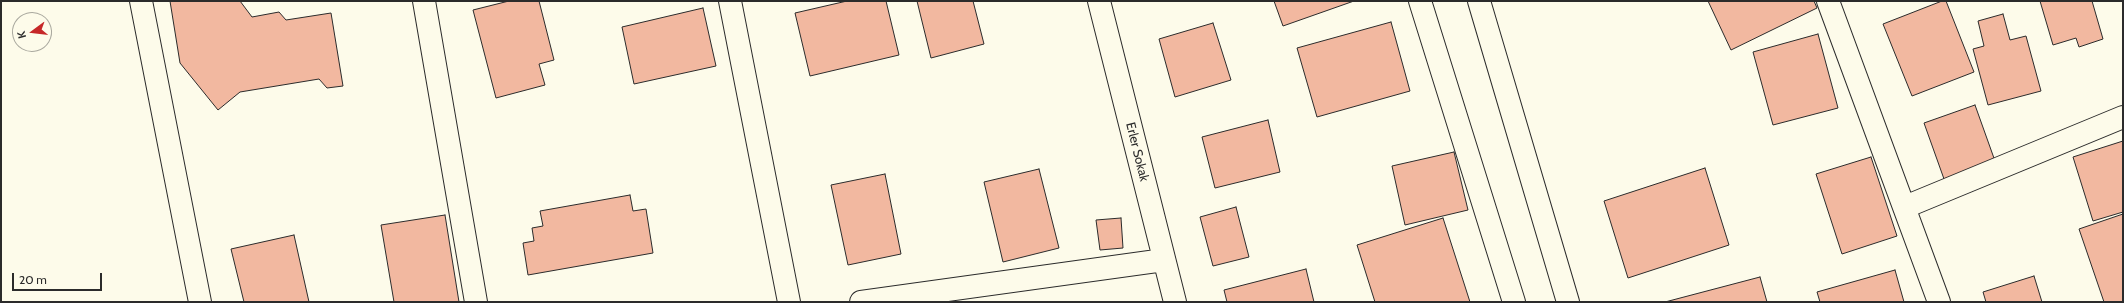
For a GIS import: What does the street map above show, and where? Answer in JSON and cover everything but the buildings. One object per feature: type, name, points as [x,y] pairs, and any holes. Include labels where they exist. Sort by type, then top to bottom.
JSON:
[{"type":"street","points":[[141,1],[200,302]]},
{"type":"street","points":[[424,1],[476,302]]},
{"type":"street","points":[[730,1],[789,302]]},
{"type":"street","name":"Erler Sokak","points":[[1099,1],[1175,302]]},
{"type":"street","points":[[1420,1],[1514,302]]},
{"type":"street","points":[[1479,1],[1568,302]]},
{"type":"street","points":[[1828,1],[1939,302]]},
{"type":"street","points":[[1905,207],[2123,117]]},
{"type":"street","points":[[861,302],[1164,260]]}]
